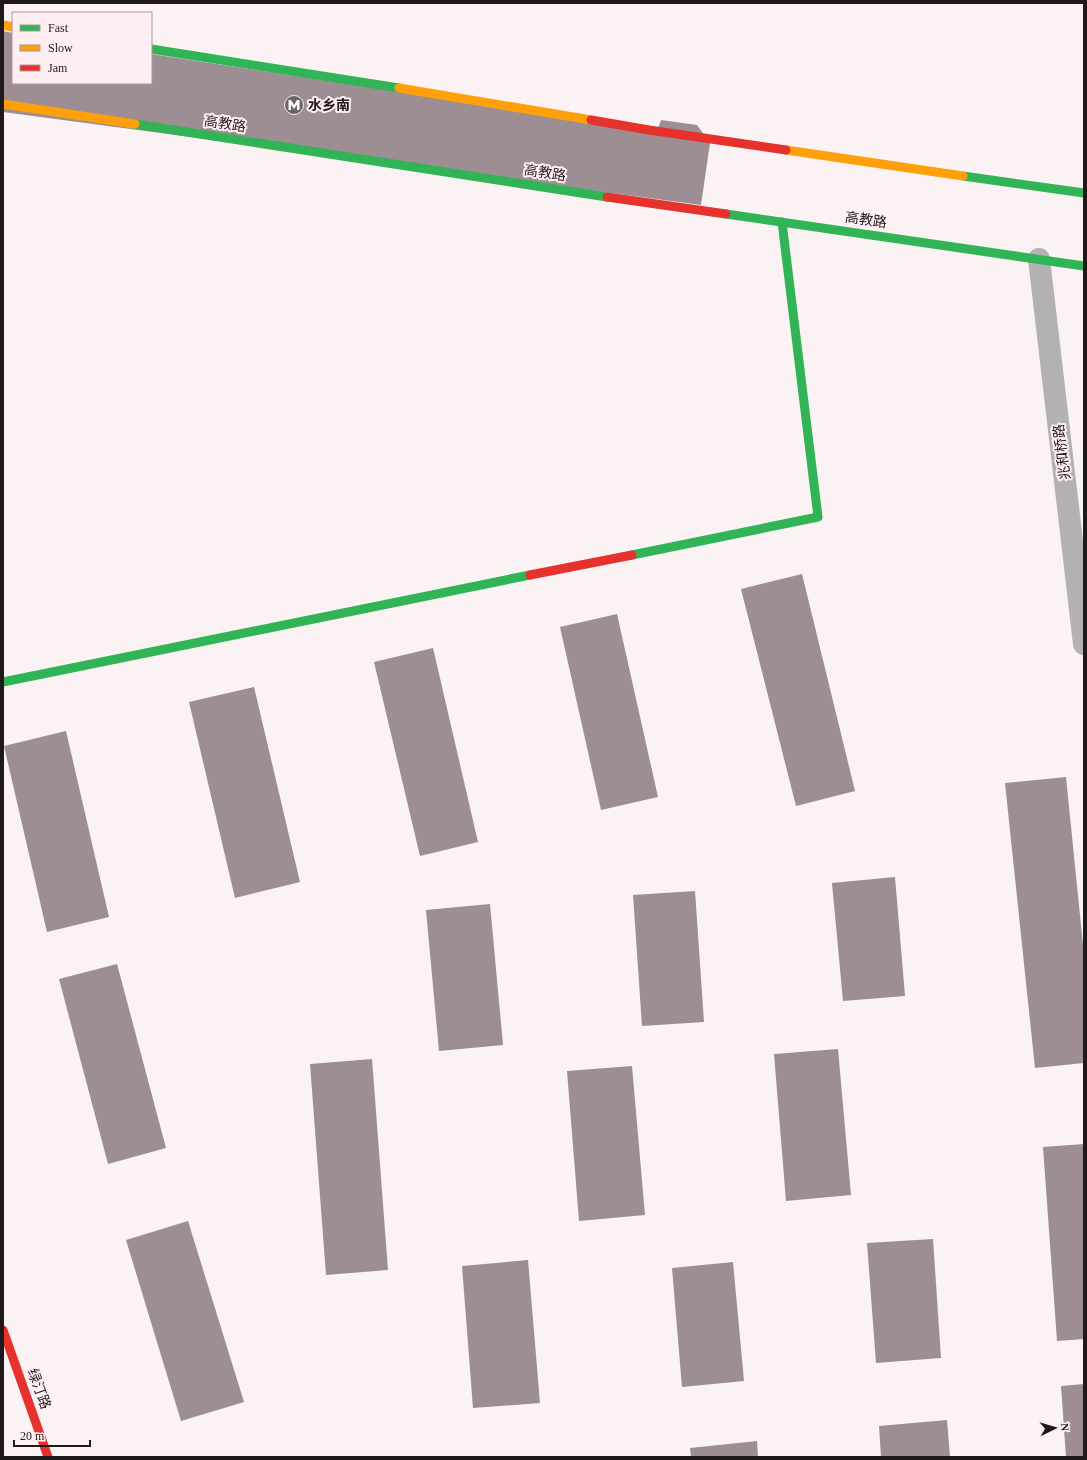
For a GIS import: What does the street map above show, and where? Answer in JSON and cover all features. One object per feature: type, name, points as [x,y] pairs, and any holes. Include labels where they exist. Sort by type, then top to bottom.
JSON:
[{"type":"main road","points":[[152,48],[649,130],[1084,194]]},
{"type":"main road","name":"高教路","points":[[3,104],[656,204],[1084,266]]},
{"type":"main road","points":[[3,682],[818,517],[782,222]]},
{"type":"main road","name":"绿汀路","points":[[3,1330],[48,1457]]},
{"type":"street","name":"兆和桥路","points":[[1039,259],[1084,644]]},
{"type":"building","name":"水乡南","points":[[3,31],[12,33],[12,84],[152,84],[152,54],[657,131],[661,120],[697,125],[710,143],[701,205],[3,112]]},
{"type":"building","points":[[802,574],[855,791],[796,806],[741,589]]},
{"type":"building","points":[[617,614],[658,797],[601,810],[560,627]]},
{"type":"building","points":[[433,648],[478,842],[420,856],[374,662]]},
{"type":"building","points":[[254,687],[300,882],[235,898],[189,702]]},
{"type":"building","points":[[66,731],[109,917],[47,932],[4,746]]},
{"type":"building","points":[[1066,777],[1084,955],[1084,1063],[1035,1068],[1005,783]]},
{"type":"building","points":[[895,877],[905,996],[843,1001],[832,883]]},
{"type":"building","points":[[695,891],[704,1022],[642,1026],[633,895]]},
{"type":"building","points":[[490,904],[503,1045],[439,1051],[426,910]]},
{"type":"building","points":[[117,964],[166,1148],[108,1164],[59,979]]},
{"type":"building","points":[[838,1049],[851,1195],[786,1201],[774,1054]]},
{"type":"building","points":[[372,1059],[388,1270],[326,1275],[310,1064]]},
{"type":"building","points":[[632,1066],[645,1215],[579,1221],[567,1071]]},
{"type":"building","points":[[1084,1144],[1084,1339],[1057,1341],[1043,1147]]},
{"type":"building","points":[[188,1221],[244,1402],[181,1421],[126,1240]]},
{"type":"building","points":[[933,1239],[941,1358],[876,1363],[867,1243]]},
{"type":"building","points":[[528,1260],[540,1403],[473,1408],[462,1266]]},
{"type":"building","points":[[733,1262],[744,1381],[682,1387],[672,1268]]},
{"type":"building","points":[[1084,1384],[1084,1457],[1066,1457],[1061,1386]]},
{"type":"building","points":[[947,1420],[950,1457],[881,1457],[879,1426]]},
{"type":"building","points":[[757,1441],[758,1457],[691,1457],[690,1448]]},
{"type":"traffic: fast","points":[[152,49],[399,88]]},
{"type":"traffic: fast","points":[[135,124],[607,197]]},
{"type":"traffic: fast","points":[[963,176],[1084,193]]},
{"type":"traffic: fast","points":[[726,214],[1084,266]]},
{"type":"traffic: fast","points":[[632,555],[818,517],[782,222]]},
{"type":"traffic: fast","points":[[3,682],[530,575]]},
{"type":"traffic: slow","points":[[3,25],[12,27]]},
{"type":"traffic: slow","points":[[399,88],[591,120]]},
{"type":"traffic: slow","points":[[3,104],[135,124]]},
{"type":"traffic: slow","points":[[786,150],[963,176]]},
{"type":"traffic: jam","points":[[591,120],[786,150]]},
{"type":"traffic: jam","points":[[607,197],[726,214]]},
{"type":"traffic: jam","points":[[530,575],[632,555]]},
{"type":"traffic: jam","points":[[3,1330],[48,1457]]},
{"type":"place","name":"水乡南","points":[[294,105]]}]
